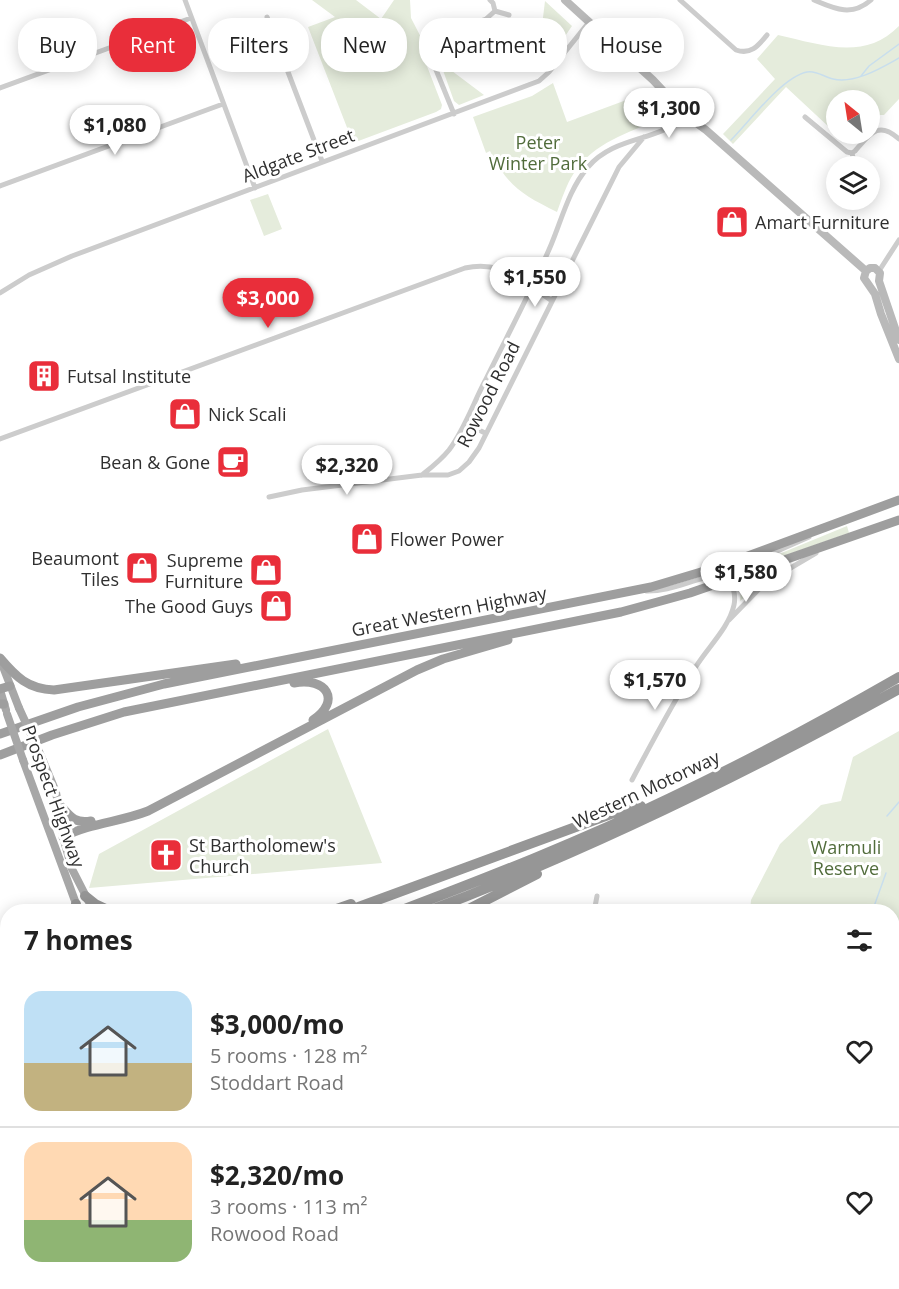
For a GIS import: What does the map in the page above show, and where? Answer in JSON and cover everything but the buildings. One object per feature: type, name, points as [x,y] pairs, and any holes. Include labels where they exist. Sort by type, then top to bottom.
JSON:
[{"type":"highway","name":"Great Western Highway","points":[[0,734],[118,695],[635,591],[712,569],[899,500]]},
{"type":"highway","name":"Great Western Highway","points":[[0,755],[52,735],[124,712],[562,624],[660,602],[730,580],[899,520]]},
{"type":"highway","points":[[63,837],[88,827],[124,819],[156,807],[374,692],[442,659],[562,624]]},
{"type":"highway","points":[[332,651],[327,656],[328,661],[341,668]]},
{"type":"highway","points":[[0,658],[22,681],[38,688],[54,690],[293,658]]},
{"type":"highway","name":"Western Motorway","points":[[418,904],[512,868],[668,799],[788,739],[899,677]]},
{"type":"highway","points":[[59,804],[71,817],[81,823],[138,810],[314,719],[328,703],[326,692],[313,681],[234,689]]},
{"type":"highway","points":[[0,690],[10,686]]},
{"type":"highway","name":"Western Motorway","points":[[446,904],[551,863],[726,782],[899,689]]},
{"type":"highway","points":[[367,904],[611,814],[668,799]]},
{"type":"highway","points":[[349,904],[440,870],[502,854]]},
{"type":"highway","points":[[479,904],[534,877],[551,863]]},
{"type":"highway","points":[[85,896],[98,904]]},
{"type":"main road","points":[[565,0],[585,18]]},
{"type":"main road","points":[[645,72],[681,110]]},
{"type":"main road","points":[[681,110],[689,109],[691,119]]},
{"type":"main road","points":[[681,110],[678,116],[681,120],[685,122],[691,119]]},
{"type":"main road","points":[[691,119],[866,271]]},
{"type":"main road","points":[[870,284],[875,284],[881,276],[879,270],[872,267],[866,271],[864,278],[870,284],[896,342]]},
{"type":"main road","points":[[879,281],[895,316]]},
{"type":"main road","points":[[878,302],[885,314],[895,316]]},
{"type":"main road","points":[[895,316],[889,324],[899,359]]},
{"type":"main road","name":"Prospect Highway","points":[[0,658],[59,804],[63,837],[72,869],[90,904]]},
{"type":"main road","name":"Prospect Highway","points":[[0,690],[4,707],[75,904]]},
{"type":"street","points":[[185,0],[191,18]]},
{"type":"street","points":[[490,0],[495,11]]},
{"type":"street","points":[[680,0],[736,50],[744,52],[752,50],[767,35]]},
{"type":"street","points":[[814,0],[846,11],[855,10],[871,0]]},
{"type":"street","points":[[495,11],[509,15]]},
{"type":"street","points":[[454,114],[432,60],[431,51],[435,42],[459,29],[486,19],[495,11]]},
{"type":"street","points":[[267,17],[322,161]]},
{"type":"street","points":[[196,31],[255,188]]},
{"type":"street","name":"Aldgate Street","points":[[0,293],[29,274],[72,256],[539,81],[579,34]]},
{"type":"street","points":[[0,88],[109,48]]},
{"type":"street","points":[[0,186],[223,104]]},
{"type":"street","points":[[805,117],[841,149],[852,153]]},
{"type":"street","name":"Rowood Road","points":[[422,475],[450,448],[465,423],[533,284],[572,192],[584,173],[596,159],[612,148],[644,137],[681,120]]},
{"type":"street","points":[[852,153],[877,130],[884,129],[892,132],[899,139]]},
{"type":"street","name":"Rowood Road","points":[[269,497],[302,490],[422,475],[446,476],[459,471],[474,456],[619,167],[644,137]]},
{"type":"street","points":[[879,270],[899,240]]},
{"type":"street","points":[[0,439],[465,268],[496,266],[533,284],[541,294],[552,301]]},
{"type":"street","points":[[533,284],[546,282],[558,288]]},
{"type":"street","points":[[465,423],[485,433]]},
{"type":"street","points":[[730,580],[739,568],[796,545],[829,526]]},
{"type":"street","points":[[726,623],[765,584],[825,547]]},
{"type":"street","points":[[632,780],[670,707],[726,623],[734,605],[734,592],[730,580],[726,576],[719,575],[660,592],[635,591]]},
{"type":"street","points":[[596,904],[597,896]]},
{"type":"green space","points":[[312,0],[356,0],[380,18],[332,18],[335,17]]},
{"type":"green space","points":[[394,0],[410,0],[411,18],[419,33],[419,72],[429,72],[442,105],[441,109],[353,143],[325,72],[407,72],[407,18],[382,18]]},
{"type":"green space","points":[[545,1],[563,18],[543,18]]},
{"type":"green space","points":[[567,21],[572,26],[567,33]]},
{"type":"green space","points":[[321,22],[321,61],[309,30],[309,27]]},
{"type":"green space","points":[[899,26],[899,99],[884,115],[880,115],[880,90],[826,90],[826,124],[786,87],[733,144],[723,134],[775,79],[757,59],[778,35],[826,46],[841,47],[871,44]]},
{"type":"green space","points":[[444,72],[453,72],[484,95],[459,105],[454,101]]},
{"type":"green space","name":"Peter Winter Park","points":[[553,83],[567,122],[648,92],[666,112],[661,119],[601,146],[591,154],[571,178],[557,212],[526,195],[510,182],[490,151],[486,153],[473,117],[532,96]]},
{"type":"green space","points":[[268,194],[282,229],[264,236],[250,200]]},
{"type":"green space","points":[[847,526],[849,533],[755,566],[755,564]]},
{"type":"green space","points":[[784,568],[740,601],[742,581]]},
{"type":"green space","points":[[328,729],[382,863],[89,888],[99,854]]},
{"type":"green space","name":"Warmuli Reserve","points":[[899,731],[899,904],[751,904],[780,844],[821,805],[841,801],[853,757]]},
{"type":"waterway","points":[[861,76],[869,66],[899,44]]},
{"type":"waterway","points":[[731,140],[766,101],[797,76],[810,72],[833,79],[850,79],[868,74],[899,58]]},
{"type":"waterway","points":[[887,816],[899,802]]},
{"type":"waterway","points":[[875,904],[886,873]]},
{"type":"place","name":"Amart Furniture","points":[[732,222]]},
{"type":"place","name":"Futsal Institute","points":[[44,376]]},
{"type":"place","name":"Nick Scali","points":[[185,414]]},
{"type":"place","name":"Bean & Gone","points":[[233,462]]},
{"type":"place","name":"Flower Power","points":[[367,539]]},
{"type":"place","name":"Beaumont Tiles","points":[[142,568]]},
{"type":"place","name":"Supreme Furniture","points":[[266,570]]},
{"type":"place","name":"The Good Guys","points":[[276,606]]},
{"type":"place","name":"St Bartholomew's Church","points":[[166,855]]}]
